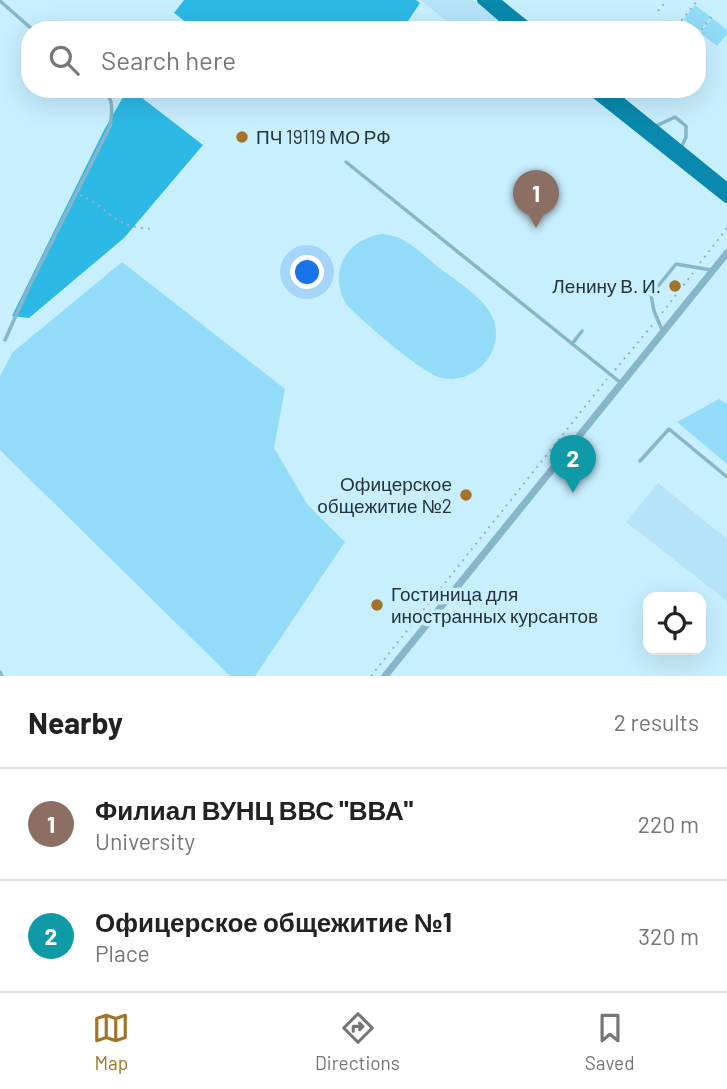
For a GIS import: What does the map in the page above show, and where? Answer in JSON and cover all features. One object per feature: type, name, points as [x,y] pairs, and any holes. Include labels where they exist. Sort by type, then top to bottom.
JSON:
[{"type":"main road","points":[[482,0],[506,21]]},
{"type":"main road","points":[[494,0],[520,21]]},
{"type":"main road","points":[[607,98],[727,198]]},
{"type":"main road","points":[[609,98],[652,127],[727,188]]},
{"type":"street","points":[[385,676],[727,253]]},
{"type":"lane","points":[[0,1],[23,21]]},
{"type":"lane","points":[[5,340],[27,290],[110,126],[112,109],[110,98]]},
{"type":"lane","points":[[652,127],[675,117],[686,125],[686,137],[680,150]]},
{"type":"lane","points":[[346,163],[622,384]]},
{"type":"lane","points":[[663,334],[651,295],[676,264],[713,271]]},
{"type":"lane","points":[[572,344],[583,331]]},
{"type":"lane","points":[[640,461],[669,429],[727,477]]},
{"type":"path","points":[[658,10],[667,0]]},
{"type":"path","points":[[681,21],[697,1]]},
{"type":"path","points":[[706,24],[714,14]]},
{"type":"path","points":[[76,193],[92,199],[120,221],[137,228],[154,229]]},
{"type":"path","points":[[371,676],[727,228]]},
{"type":"shaded area","points":[[184,0],[416,0],[420,3],[408,21],[184,21],[174,13]]},
{"type":"shaded area","points":[[420,0],[473,0],[498,21],[447,21]]},
{"type":"shaded area","points":[[695,5],[711,17],[706,23],[706,21],[684,19]]},
{"type":"shaded area","points":[[712,18],[727,30],[727,34],[717,46],[706,38],[706,26]]},
{"type":"shaded area","points":[[123,98],[142,98],[203,145],[124,238],[29,318],[12,316]]},
{"type":"shaded area","points":[[383,234],[391,235],[412,246],[475,295],[487,308],[496,329],[495,341],[485,363],[475,371],[452,379],[430,373],[392,345],[347,305],[339,281],[344,259],[359,242]]},
{"type":"shaded area","points":[[122,262],[285,389],[274,448],[307,504],[345,542],[255,676],[230,676],[0,450],[0,376],[13,352]]},
{"type":"shaded area","points":[[719,399],[727,404],[727,464],[677,422]]},
{"type":"shaded area","points":[[658,483],[727,539],[727,601],[626,522]]},
{"type":"place","name":"ПЧ 19119 МО РФ","points":[[242,137]]},
{"type":"place","name":"Филиал ВУНЦ ВВС \"ВВА\"","points":[[536,228]]},
{"type":"place","name":"Ленину В. И.","points":[[675,286]]},
{"type":"place","name":"Офицерское общежитие №1","points":[[573,493]]},
{"type":"place","name":"Офицерское общежитие №2","points":[[466,495]]},
{"type":"place","name":"Гостиница для иностранных курсантов","points":[[377,605]]}]
